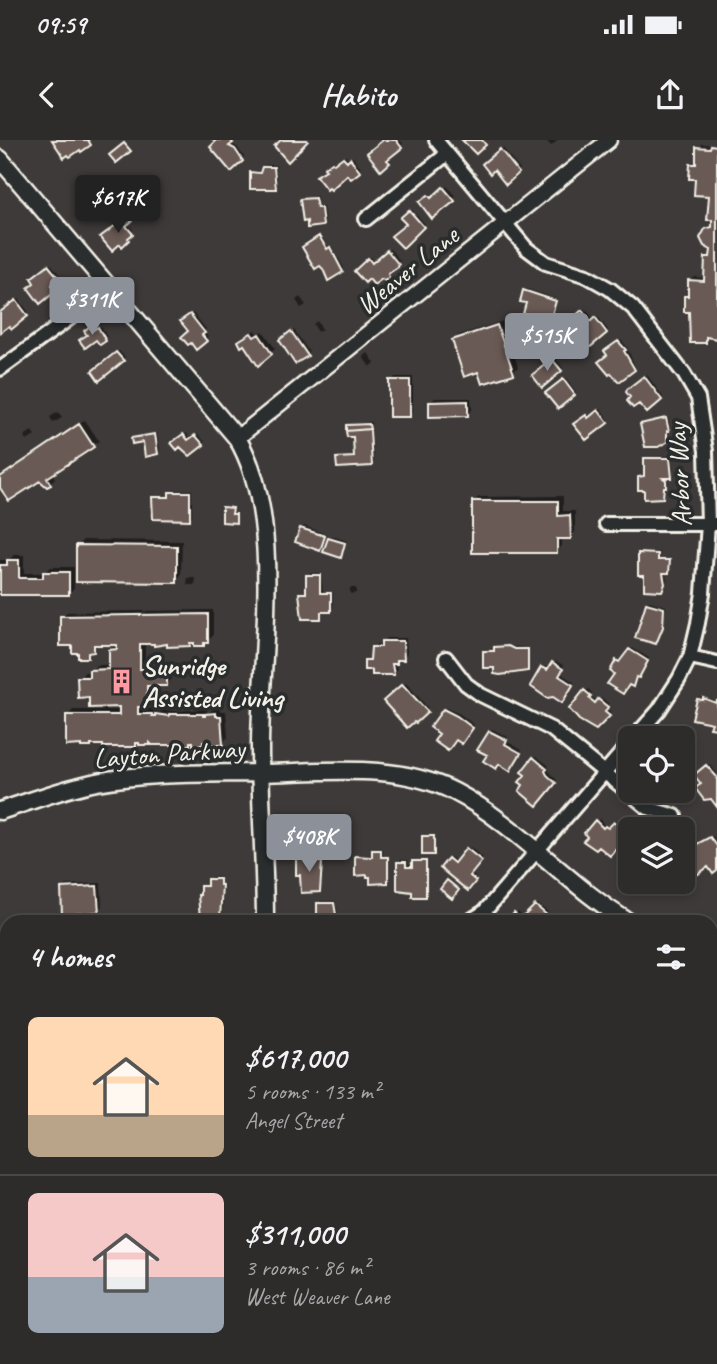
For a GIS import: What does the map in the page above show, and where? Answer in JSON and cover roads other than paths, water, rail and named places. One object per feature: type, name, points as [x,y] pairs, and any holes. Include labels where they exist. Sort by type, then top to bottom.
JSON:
[{"type":"main road","points":[[0,159],[237,438],[257,484],[265,532],[261,773],[265,915]]},
{"type":"main road","name":"Layton Parkway","points":[[0,811],[106,780],[169,775],[372,772],[418,778],[453,791],[484,809],[617,915]]},
{"type":"street","name":"Arbor Way","points":[[436,140],[526,248],[545,263],[587,276],[610,289],[633,309],[684,374],[698,398],[712,524],[703,593],[690,657],[680,679],[645,726]]},
{"type":"street","name":"Weaver Lane","points":[[237,438],[609,140]]},
{"type":"street","points":[[366,219],[447,153]]},
{"type":"street","points":[[0,369],[110,289]]},
{"type":"street","points":[[606,524],[712,524]]},
{"type":"street","points":[[690,657],[717,663]]},
{"type":"street","points":[[446,658],[466,684],[481,695],[551,729],[648,807],[675,816]]},
{"type":"street","points":[[479,915],[537,853],[618,757]]},
{"type":"place","name":"Sunridge Assisted Living","points":[[122,681]]}]
